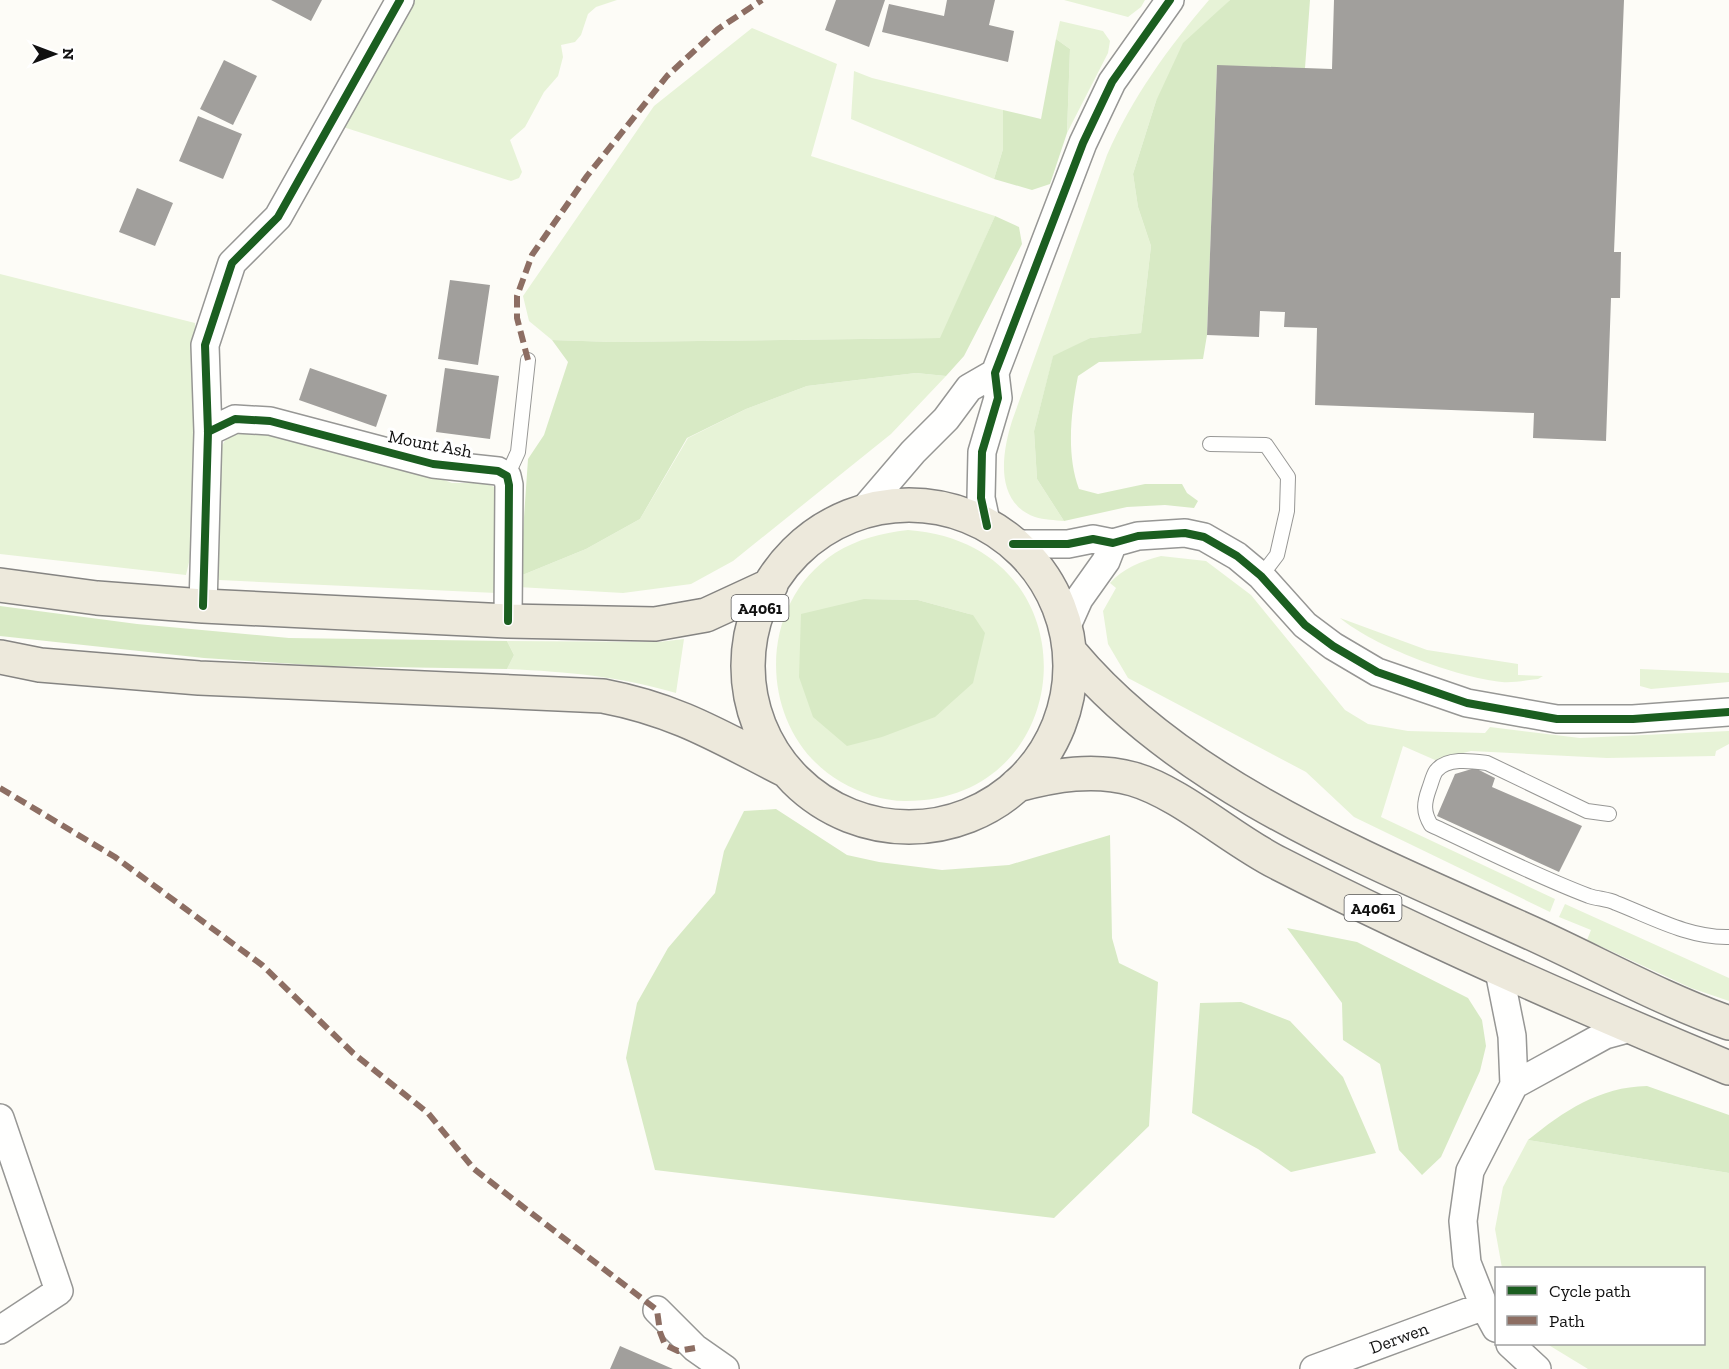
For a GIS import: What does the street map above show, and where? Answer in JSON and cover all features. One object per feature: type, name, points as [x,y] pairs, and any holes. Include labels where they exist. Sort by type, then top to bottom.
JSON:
[{"type":"main road","name":"A4061","points":[[1068,640],[1071,676],[1055,733],[1039,761],[1017,785],[994,803],[969,816],[941,824],[903,827],[856,819],[830,807],[806,791],[786,771],[769,745],[756,717],[750,688],[748,657],[753,627],[771,585],[797,550],[820,532],[860,514],[902,506],[932,507],[960,514],[1000,535],[1037,569],[1053,596],[1068,640],[1093,679],[1144,726],[1224,780],[1285,816],[1376,862],[1729,1023]]},
{"type":"main road","name":"A4061","points":[[0,585],[97,598],[203,606],[508,621],[656,624],[684,621],[706,615],[771,585]]},
{"type":"main road","name":"A4061","points":[[0,657],[40,665],[198,678],[603,696],[634,702],[695,722],[786,771]]},
{"type":"main road","name":"A4061","points":[[1017,785],[1084,773],[1134,779],[1166,793],[1276,862],[1631,1028],[1729,1068]]},
{"type":"street","points":[[203,606],[208,432],[205,345],[232,264],[278,217],[399,0]]},
{"type":"street","points":[[1170,0],[1112,82],[1097,112],[994,373],[998,398],[982,452],[981,498],[1000,535],[1068,544],[1093,539],[1113,543],[1138,536],[1185,533],[1221,546],[1261,576],[1305,625],[1333,646],[1377,672],[1467,703],[1557,719],[1633,719],[1729,711]]},
{"type":"street","points":[[860,514],[913,452],[946,419],[969,388],[994,373]]},
{"type":"street","name":"Mount Ash","points":[[208,432],[235,418],[270,421],[433,464],[498,471],[507,476]]},
{"type":"street","points":[[507,476],[509,485],[508,621]]},
{"type":"street","points":[[1068,640],[1079,599],[1106,561],[1113,543]]},
{"type":"street","points":[[1490,1317],[1467,1263],[1465,1211],[1470,1171],[1514,1085],[1512,1036],[1498,966]]},
{"type":"street","points":[[1514,1085],[1605,1035],[1631,1028]]},
{"type":"street","points":[[0,1118],[59,1291],[0,1330]]},
{"type":"street","points":[[657,1310],[695,1348],[725,1369]]},
{"type":"street","name":"Derwen","points":[[1314,1369],[1490,1317]]},
{"type":"street","points":[[1511,1345],[1537,1369]]},
{"type":"lane","points":[[507,476],[518,452],[528,360]]},
{"type":"lane","points":[[1210,444],[1266,445],[1288,477],[1287,511],[1277,555],[1261,576]]},
{"type":"lane","points":[[1609,814],[1587,811],[1486,763],[1468,761],[1449,763],[1436,771],[1425,801],[1425,815],[1431,825],[1592,897],[1613,901],[1676,928],[1700,934],[1729,937]]},
{"type":"green space","points":[[407,0],[617,0],[596,7],[588,14],[581,35],[575,42],[561,45],[563,57],[558,76],[544,92],[525,127],[510,140],[522,172],[519,178],[511,181],[337,125]]},
{"type":"green space","points":[[1064,0],[1145,0],[1141,7],[1128,17]]},
{"type":"green space","points":[[1209,0],[1230,0],[1218,12],[1156,101],[1133,174],[1138,207],[1151,246],[1141,333],[1090,338],[1053,357],[1034,431],[1037,479],[1064,521],[1035,517],[1022,510],[1013,500],[1007,488],[1004,461],[1012,421],[1107,155],[1128,113],[1152,74]]},
{"type":"green space","points":[[1230,0],[1310,0],[1305,68],[1217,66],[1207,335],[1203,359],[1099,362],[1078,376],[1071,433],[1072,462],[1079,489],[1098,494],[1145,484],[1182,484],[1187,493],[1198,501],[1194,508],[1165,505],[1127,507],[1064,521],[1037,479],[1034,431],[1053,356],[1090,338],[1141,333],[1151,246],[1138,207],[1133,174],[1156,101],[1183,43]]},
{"type":"green space","points":[[1060,21],[1103,31],[1110,41],[1108,53],[1067,133],[1070,49],[1056,39]]},
{"type":"green space","points":[[752,28],[837,64],[811,156],[995,216],[941,338],[613,342],[552,340],[529,321],[523,296],[654,106]]},
{"type":"green space","points":[[1056,39],[1070,49],[1067,133],[1050,184],[1032,190],[994,179],[1003,149],[1003,110],[1041,119]]},
{"type":"green space","points":[[854,71],[872,78],[1003,110],[1003,149],[994,179],[851,119]]},
{"type":"green space","points":[[995,216],[1019,227],[1022,244],[964,356],[946,376],[916,373],[807,386],[746,409],[687,438],[640,519],[586,549],[520,576],[528,459],[544,435],[568,362],[552,340],[613,342],[940,338]]},
{"type":"green space","points":[[0,274],[195,323],[193,545],[186,575],[0,554]]},
{"type":"green space","points":[[916,373],[946,376],[891,434],[733,561],[691,584],[623,593],[518,587],[520,576],[586,549],[640,519],[688,438],[746,409],[807,386]]},
{"type":"green space","points":[[260,429],[389,459],[452,483],[486,483],[496,488],[496,593],[219,580],[216,562],[215,457],[226,439],[240,432]]},
{"type":"green space","points":[[908,530],[969,546],[1012,578],[1037,622],[1044,671],[1034,719],[1007,761],[964,790],[897,801],[856,790],[841,782],[814,761],[794,733],[781,702],[776,669],[779,636],[790,604],[808,576],[835,553],[852,544],[870,537]],"holes":[[[864,599],[918,600],[973,615]]]},
{"type":"green space","points":[[1161,556],[1206,561],[1251,595],[1345,710],[1368,724],[1408,731],[1485,733],[1490,727],[1580,738],[1729,731],[1729,744],[1716,751],[1715,756],[1607,758],[1471,751],[1435,760],[1403,746],[1381,817],[1555,899],[1550,912],[1354,817],[1306,772],[1128,678],[1108,644],[1103,611],[1116,588],[1110,583],[1133,566]]},
{"type":"green space","points":[[864,599],[918,600],[973,615],[985,633],[973,683],[935,717],[882,737],[847,746],[813,717],[799,677],[801,614]]},
{"type":"green space","points":[[0,606],[137,624],[289,638],[507,641],[514,655],[507,669],[326,666],[204,658],[0,636]]},
{"type":"green space","points":[[1340,618],[1427,650],[1518,664],[1518,675],[1543,676],[1538,679],[1506,682],[1462,674],[1395,650],[1355,629]]},
{"type":"green space","points":[[684,639],[676,693],[633,682],[593,676],[507,669],[514,655],[507,641],[659,642]]},
{"type":"green space","points":[[1640,669],[1729,673],[1729,682],[1651,689],[1640,686]]},
{"type":"green space","points":[[776,809],[847,855],[879,862],[942,870],[1009,865],[1110,835],[1112,938],[1119,963],[1158,982],[1149,1126],[1054,1218],[655,1170],[626,1058],[637,1003],[668,948],[715,893],[724,851],[744,811]]},
{"type":"green space","points":[[1565,904],[1729,978],[1729,1001],[1691,988],[1587,940],[1591,930],[1559,917]]},
{"type":"green space","points":[[1287,928],[1357,942],[1468,998],[1482,1020],[1486,1046],[1480,1071],[1441,1157],[1422,1175],[1399,1150],[1380,1064],[1343,1040],[1342,1003]]},
{"type":"green space","points":[[1241,1002],[1290,1021],[1343,1077],[1376,1153],[1291,1172],[1258,1149],[1192,1113],[1200,1003]]},
{"type":"green space","points":[[1647,1086],[1729,1115],[1729,1173],[1528,1140],[1555,1119],[1583,1102],[1613,1091]]},
{"type":"green space","points":[[1528,1140],[1729,1173],[1729,1369],[1588,1369],[1549,1345],[1705,1345],[1705,1267],[1502,1267],[1495,1229],[1503,1187]]},
{"type":"building","points":[[271,0],[322,0],[311,21]]},
{"type":"building","points":[[836,0],[885,0],[869,47],[825,30]]},
{"type":"building","points":[[947,0],[995,0],[989,25],[1014,31],[1008,62],[882,32],[889,4],[944,16]]},
{"type":"building","points":[[1334,0],[1624,0],[1614,252],[1621,252],[1620,298],[1611,298],[1606,441],[1533,438],[1534,413],[1315,405],[1317,328],[1284,327],[1285,312],[1260,311],[1259,337],[1207,335],[1217,65],[1332,69]]},
{"type":"building","points":[[224,60],[257,76],[233,125],[200,109]]},
{"type":"building","points":[[198,116],[242,134],[223,179],[179,161]]},
{"type":"building","points":[[137,188],[173,203],[155,246],[119,232]]},
{"type":"building","points":[[450,280],[490,285],[478,365],[438,359]]},
{"type":"building","points":[[310,368],[387,395],[376,427],[299,400]]},
{"type":"building","points":[[445,368],[499,376],[490,439],[436,432]]},
{"type":"building","points":[[1475,768],[1495,778],[1492,787],[1582,826],[1559,872],[1437,816],[1455,774]]},
{"type":"building","points":[[620,1346],[673,1369],[610,1369]]},
{"type":"marked path","points":[[528,360],[517,318],[517,296],[532,255],[587,176],[667,76],[718,29],[762,0]]},
{"type":"marked path","points":[[0,788],[115,857],[262,965],[353,1053],[428,1113],[474,1169],[657,1310],[660,1332],[665,1345],[678,1351],[695,1348]]},
{"type":"cycle path","points":[[203,606],[208,432],[205,345],[232,263],[278,217],[400,0]]},
{"type":"cycle path","points":[[987,526],[981,498],[982,452],[998,398],[995,373],[1083,143],[1112,82],[1170,0]]},
{"type":"cycle path","points":[[208,432],[235,419],[270,421],[433,464],[498,471],[507,476],[509,485],[508,621]]},
{"type":"cycle path","points":[[1013,544],[1068,544],[1093,539],[1113,543],[1138,536],[1185,533],[1204,537],[1237,556],[1261,576],[1305,625],[1333,646],[1377,672],[1467,703],[1557,719],[1633,719],[1729,712]]}]
